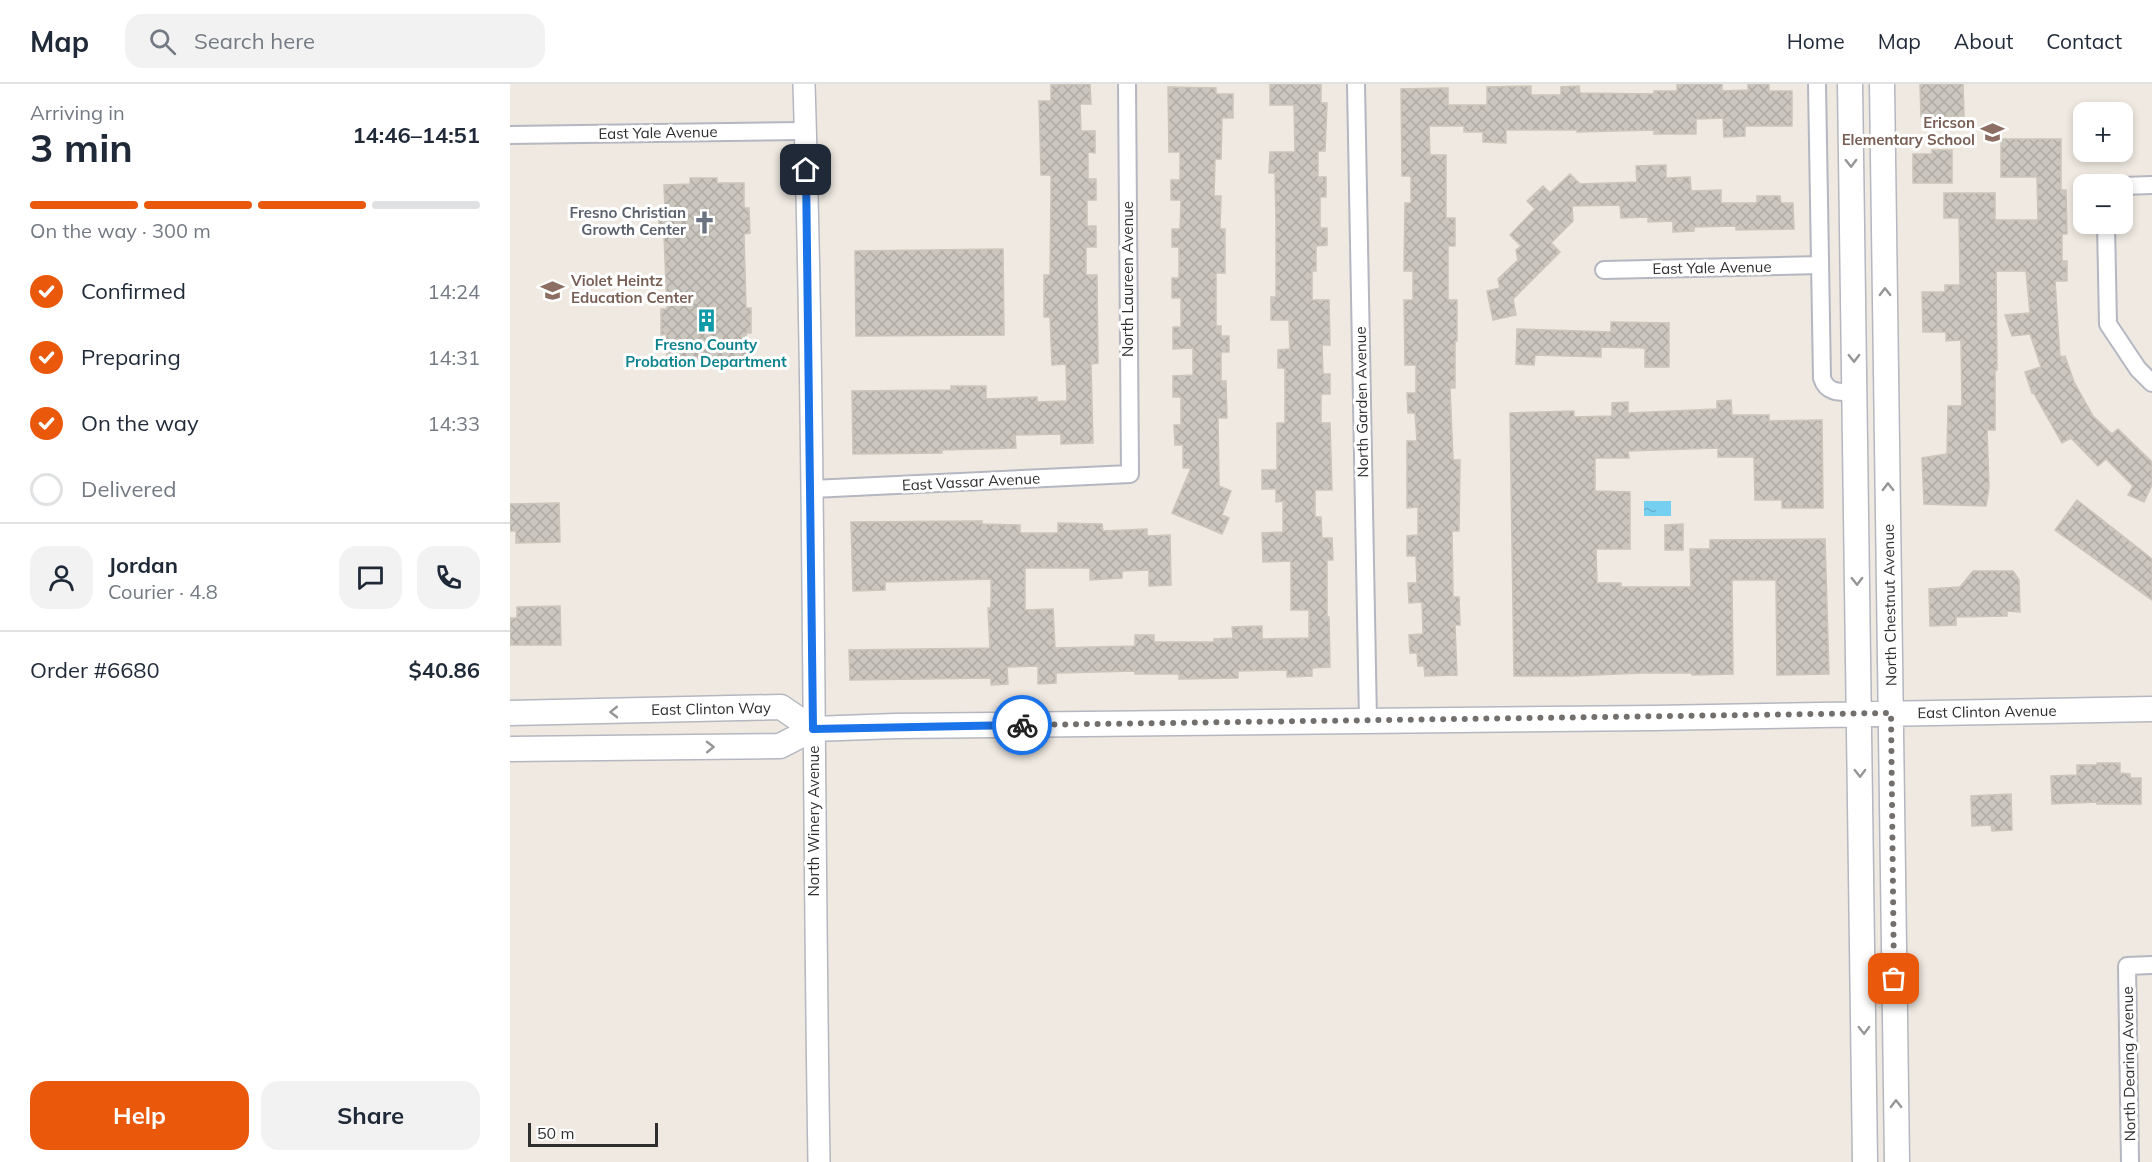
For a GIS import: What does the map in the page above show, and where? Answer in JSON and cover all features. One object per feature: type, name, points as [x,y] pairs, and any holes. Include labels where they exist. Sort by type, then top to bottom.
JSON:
[{"type":"main road","points":[[1850,84],[1865,1162]]},
{"type":"main road","name":"North Chestnut Avenue","points":[[1882,84],[1897,1162]]},
{"type":"main road","name":"East Clinton Way","points":[[510,713],[781,708],[813,729]]},
{"type":"main road","name":"East Clinton Avenue","points":[[813,729],[2152,709]]},
{"type":"main road","points":[[510,749],[780,746],[813,729]]},
{"type":"street","name":"North Winery Avenue","points":[[804,84],[812,489],[819,1162]]},
{"type":"street","name":"North Laureen Avenue","points":[[1127,84],[1130,474]]},
{"type":"street","name":"North Garden Avenue","points":[[1356,84],[1368,721]]},
{"type":"street","points":[[1817,84],[1823,381],[1829,390],[1854,392]]},
{"type":"street","name":"East Yale Avenue","points":[[510,135],[806,131]]},
{"type":"street","points":[[2133,186],[2152,186]]},
{"type":"street","points":[[2106,234],[2108,324],[2138,369],[2152,383]]},
{"type":"street","name":"East Yale Avenue","points":[[1604,270],[1820,265]]},
{"type":"street","name":"East Vassar Avenue","points":[[812,489],[1130,474]]},
{"type":"street","name":"North Dearing Avenue","points":[[2130,1162],[2127,966],[2152,965]]},
{"type":"water","points":[[1644,501],[1671,501],[1671,516],[1644,516]]},
{"type":"building","points":[[1090,84],[1091,104],[1080,104],[1081,131],[1095,131],[1095,153],[1088,152],[1088,179],[1096,179],[1096,200],[1087,200],[1087,226],[1096,226],[1096,247],[1086,247],[1086,275],[1097,275],[1098,363],[1091,364],[1093,443],[1061,444],[1061,434],[1015,435],[1016,448],[942,450],[942,453],[853,454],[852,391],[951,390],[951,386],[986,386],[986,399],[1037,397],[1037,402],[1067,401],[1066,364],[1052,365],[1050,317],[1044,317],[1044,275],[1050,275],[1051,175],[1041,175],[1039,101],[1051,101],[1051,85]]},
{"type":"building","points":[[1270,84],[1321,84],[1321,103],[1327,103],[1325,151],[1318,151],[1318,177],[1326,177],[1326,197],[1320,197],[1320,228],[1327,228],[1327,245],[1316,246],[1316,271],[1312,271],[1312,300],[1329,300],[1330,345],[1322,345],[1323,374],[1330,374],[1330,394],[1321,394],[1321,423],[1330,423],[1332,490],[1315,490],[1315,517],[1321,517],[1322,538],[1332,538],[1333,560],[1327,560],[1330,667],[1312,668],[1312,676],[1287,677],[1287,670],[1238,671],[1238,678],[1179,679],[1179,674],[1135,674],[1135,671],[1056,673],[1056,683],[1038,684],[1038,666],[1007,667],[1008,684],[991,685],[991,678],[850,680],[849,650],[990,648],[988,608],[991,608],[991,579],[885,582],[885,590],[853,591],[851,522],[982,521],[982,524],[1020,525],[1020,533],[1058,533],[1058,523],[1102,524],[1103,531],[1147,529],[1147,536],[1170,535],[1171,585],[1149,586],[1149,570],[1122,571],[1122,578],[1090,580],[1090,568],[1025,568],[1025,610],[1053,609],[1055,648],[1135,646],[1135,635],[1154,635],[1154,642],[1214,642],[1214,639],[1233,638],[1232,627],[1262,626],[1262,639],[1309,638],[1309,610],[1291,610],[1291,561],[1263,562],[1262,533],[1283,532],[1283,501],[1276,502],[1276,489],[1262,489],[1262,470],[1277,470],[1277,423],[1285,423],[1285,368],[1278,368],[1278,350],[1290,349],[1289,320],[1271,320],[1271,297],[1276,297],[1276,222],[1275,173],[1269,173],[1270,152],[1295,152],[1294,105],[1270,105]]},
{"type":"building","points":[[1677,84],[1722,84],[1722,91],[1748,90],[1748,84],[1769,84],[1769,91],[1792,91],[1792,126],[1745,126],[1745,136],[1724,137],[1723,118],[1696,119],[1696,134],[1654,134],[1654,130],[1577,132],[1577,130],[1506,130],[1506,143],[1483,142],[1483,132],[1464,132],[1464,126],[1429,126],[1430,155],[1446,155],[1446,218],[1455,218],[1455,246],[1448,246],[1448,300],[1457,300],[1455,388],[1450,388],[1453,460],[1460,460],[1459,531],[1452,531],[1453,597],[1459,597],[1460,625],[1455,625],[1457,675],[1425,676],[1424,666],[1418,666],[1417,653],[1410,653],[1409,635],[1423,634],[1422,602],[1409,603],[1408,583],[1417,583],[1416,556],[1407,556],[1407,536],[1418,535],[1418,507],[1407,508],[1407,441],[1417,441],[1415,413],[1408,413],[1407,393],[1416,393],[1416,365],[1405,365],[1404,300],[1413,300],[1413,271],[1404,271],[1405,203],[1411,203],[1411,176],[1402,176],[1401,89],[1448,88],[1448,105],[1487,105],[1487,87],[1531,86],[1531,95],[1561,95],[1561,87],[1579,86],[1580,93],[1654,94],[1654,91],[1677,91]]},
{"type":"building","points":[[1920,84],[1963,84],[1964,116],[1921,117]]},
{"type":"building","points":[[1168,87],[1216,88],[1216,94],[1233,94],[1233,118],[1222,118],[1221,159],[1215,159],[1214,196],[1221,196],[1220,229],[1225,229],[1225,273],[1216,273],[1216,326],[1221,326],[1221,336],[1229,336],[1229,352],[1221,352],[1221,381],[1226,381],[1227,418],[1218,418],[1219,486],[1231,491],[1222,515],[1229,518],[1222,534],[1172,513],[1191,468],[1183,468],[1183,445],[1175,445],[1174,425],[1181,425],[1181,397],[1173,397],[1173,376],[1193,375],[1193,348],[1173,349],[1173,327],[1181,327],[1181,298],[1172,298],[1172,278],[1179,278],[1179,247],[1172,247],[1172,229],[1180,229],[1181,200],[1171,200],[1171,180],[1180,180],[1180,152],[1169,152]]},
{"type":"building","points":[[2001,139],[2061,139],[2061,190],[2066,190],[2067,234],[2062,234],[2062,261],[2067,261],[2067,281],[2055,281],[2060,357],[2065,356],[2074,382],[2093,416],[2112,434],[2118,429],[2152,462],[2152,485],[2144,502],[2128,495],[2133,486],[2106,459],[2098,466],[2071,438],[2062,443],[2032,393],[2025,372],[2041,367],[2030,334],[2012,336],[2005,315],[2030,313],[2026,271],[1996,271],[1995,430],[1987,430],[1989,487],[1986,506],[1924,504],[1922,458],[1947,454],[1948,406],[1962,406],[1961,340],[1946,341],[1946,332],[1923,332],[1922,292],[1945,292],[1945,285],[1960,285],[1959,218],[1944,218],[1944,193],[1995,193],[1995,220],[2038,220],[2037,177],[2001,177]]},
{"type":"building","points":[[1932,150],[1952,150],[1952,183],[1913,183],[1913,154],[1932,154]]},
{"type":"building","points":[[1666,165],[1666,178],[1690,177],[1691,191],[1721,190],[1721,203],[1757,203],[1757,196],[1780,196],[1781,203],[1793,203],[1794,229],[1736,230],[1736,226],[1694,227],[1694,231],[1673,232],[1673,221],[1648,222],[1648,217],[1621,218],[1620,205],[1572,206],[1573,221],[1551,243],[1560,252],[1513,299],[1516,315],[1493,320],[1487,291],[1500,288],[1498,279],[1518,260],[1516,250],[1521,246],[1510,235],[1535,209],[1527,201],[1543,186],[1550,193],[1570,174],[1580,184],[1637,182],[1636,166]]},
{"type":"building","points":[[690,178],[717,178],[717,183],[744,183],[744,208],[749,208],[750,233],[744,234],[746,308],[751,308],[751,333],[746,333],[748,359],[720,359],[720,364],[694,364],[694,359],[667,359],[666,334],[661,335],[661,309],[667,309],[664,235],[659,235],[659,210],[665,209],[664,185],[690,184]]},
{"type":"building","points":[[1003,249],[1004,335],[856,336],[855,251]]},
{"type":"building","points":[[1611,322],[1669,323],[1669,367],[1645,367],[1645,348],[1601,347],[1601,357],[1535,355],[1534,365],[1516,364],[1517,329],[1611,332]]},
{"type":"building","points":[[1731,400],[1732,415],[1769,415],[1769,421],[1822,420],[1823,508],[1782,508],[1782,500],[1755,500],[1754,457],[1718,457],[1718,448],[1628,451],[1629,458],[1595,458],[1595,491],[1630,492],[1630,549],[1596,549],[1597,583],[1621,583],[1621,587],[1691,587],[1690,549],[1710,549],[1710,540],[1825,539],[1829,674],[1777,675],[1776,580],[1732,580],[1733,674],[1642,673],[1514,676],[1510,413],[1574,411],[1574,417],[1612,416],[1612,403],[1628,402],[1628,413],[1717,409],[1717,401]]},
{"type":"building","points":[[2077,500],[2152,559],[2152,600],[2055,530]]},
{"type":"building","points":[[559,503],[560,542],[516,543],[516,531],[510,531],[510,504]]},
{"type":"building","points":[[1683,524],[1683,550],[1665,550],[1665,525]]},
{"type":"building","points":[[1973,571],[2013,571],[2019,580],[2020,612],[2007,611],[2007,616],[1956,617],[1956,625],[1930,626],[1929,589],[1960,587]]},
{"type":"building","points":[[560,606],[561,645],[510,645],[510,618],[517,618],[517,607]]},
{"type":"building","points":[[2097,763],[2120,763],[2120,773],[2130,774],[2130,778],[2141,778],[2141,804],[2097,804],[2097,802],[2052,804],[2051,776],[2077,775],[2077,765],[2097,765]]},
{"type":"building","points":[[2011,794],[2012,830],[1992,831],[1991,825],[1972,826],[1971,796]]},
{"type":"way so far","points":[[1022,725],[1891,713],[1894,979]]},
{"type":"place","name":"Ericson Elementary School","points":[[1993,132]]},
{"type":"place","name":"Fresno Christian Growth Center","points":[[704,222]]},
{"type":"place","name":"Violet Heintz Education Center","points":[[553,290]]},
{"type":"place","name":"Fresno County Probation Department","points":[[706,321]]},
{"type":"route","points":[[806,170],[812,489],[813,729],[1022,725]]}]
